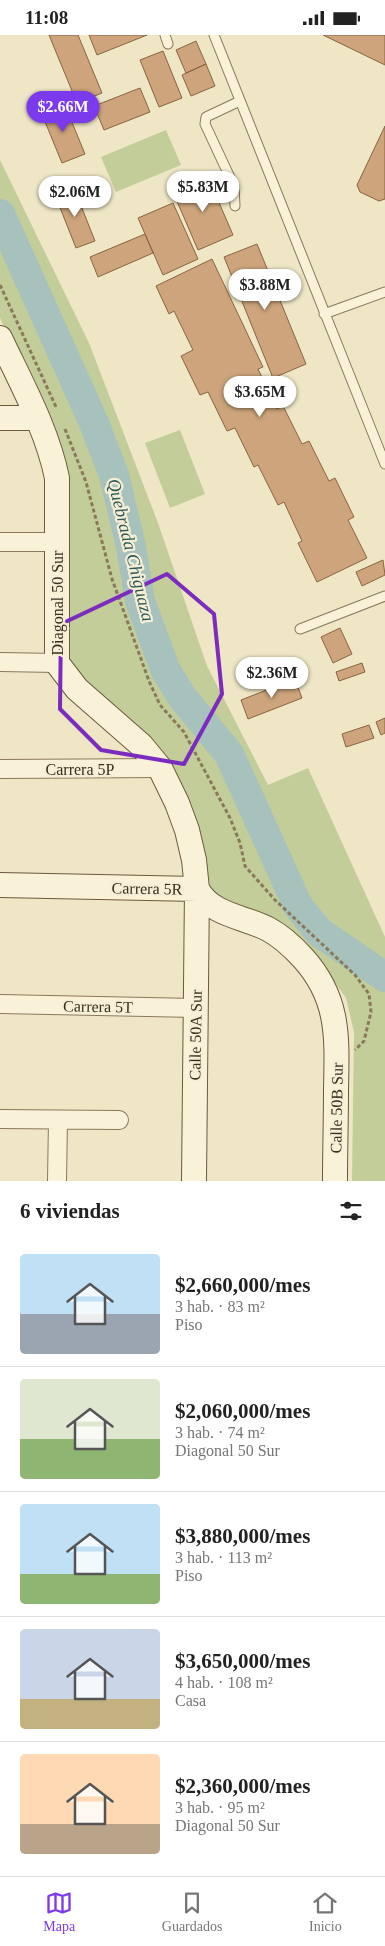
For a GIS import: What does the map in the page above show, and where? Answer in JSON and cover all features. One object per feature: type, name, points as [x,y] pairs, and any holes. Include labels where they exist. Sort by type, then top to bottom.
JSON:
[{"type":"main road","name":"Diagonal 50 Sur","points":[[0,338],[47,415],[51,453],[57,478],[57,663],[77,689],[135,739],[160,768],[187,830],[194,860],[197,889]]},
{"type":"main road","points":[[0,418],[47,415]]},
{"type":"main road","name":"Carrera 5R","points":[[0,885],[197,889],[204,900],[214,907],[268,929],[298,952],[313,969],[324,986],[331,1003],[337,1036]]},
{"type":"main road","name":"Calle 50A Sur","points":[[194,1181],[197,889]]},
{"type":"main road","name":"Calle 50B Sur","points":[[335,1181],[337,1036]]},
{"type":"street","points":[[0,541],[57,542]]},
{"type":"street","points":[[0,662],[57,663]]},
{"type":"street","name":"Carrera 5P","points":[[0,769],[160,768]]},
{"type":"street","name":"Carrera 5T","points":[[0,1004],[196,1008]]},
{"type":"street","points":[[0,1119],[119,1121]]},
{"type":"street","points":[[57,1181],[58,1119]]},
{"type":"lane","points":[[165,35],[168,44]]},
{"type":"lane","points":[[214,35],[385,464]]},
{"type":"lane","points":[[235,206],[234,186],[205,124],[206,117],[212,112],[240,101]]},
{"type":"lane","points":[[324,314],[385,292]]},
{"type":"lane","points":[[300,629],[385,596]]},
{"type":"path","points":[[0,285],[47,415]]},
{"type":"path","points":[[62,420],[86,482],[112,579],[149,681],[160,705],[184,731],[230,818],[240,843],[244,866],[275,900],[355,975],[369,994],[372,1012],[364,1041],[351,1054]]},
{"type":"highlighted area","points":[[167,574],[214,614],[222,694],[184,764],[101,750],[60,709],[61,624]]},
{"type":"green space","points":[[166,130],[181,165],[116,192],[101,157]]},
{"type":"green space","points":[[0,160],[89,343],[158,523],[207,666],[268,785],[308,768],[385,937],[385,1181],[352,1181],[354,1032],[346,998],[318,959],[221,900],[212,891],[206,876],[190,816],[82,681],[66,655],[66,580],[23,368],[0,318]]},
{"type":"green space","points":[[180,430],[205,494],[170,508],[145,443]]},
{"type":"building","points":[[49,35],[78,35],[102,93],[77,103]]},
{"type":"building","points":[[89,35],[147,35],[97,55]]},
{"type":"building","points":[[323,35],[385,35],[385,65]]},
{"type":"building","points":[[196,41],[206,64],[186,73],[176,50]]},
{"type":"building","points":[[163,51],[182,98],[159,107],[140,60]]},
{"type":"building","points":[[206,64],[215,86],[191,96],[182,75]]},
{"type":"building","points":[[140,88],[150,112],[104,130],[94,106]]},
{"type":"building","points":[[64,103],[85,154],[62,163],[41,112]]},
{"type":"building","points":[[385,126],[385,199],[379,201],[360,192],[357,185]]},
{"type":"building","points":[[208,177],[233,235],[198,250],[173,192]]},
{"type":"building","points":[[74,188],[95,241],[76,248],[55,195]]},
{"type":"building","points":[[173,203],[198,259],[163,275],[138,218]]},
{"type":"building","points":[[145,234],[153,253],[98,277],[90,257]]},
{"type":"building","points":[[257,244],[306,364],[273,378],[224,257]]},
{"type":"building","points":[[212,259],[263,367],[258,369],[277,409],[283,406],[302,444],[309,441],[329,481],[335,478],[354,517],[348,520],[367,558],[317,582],[298,543],[302,541],[284,502],[278,505],[258,465],[254,467],[235,428],[227,431],[208,392],[200,395],[181,356],[193,350],[174,311],[169,314],[156,286]]},
{"type":"building","points":[[383,560],[385,575],[362,586],[356,572]]},
{"type":"building","points":[[340,628],[352,654],[333,663],[321,637]]},
{"type":"building","points":[[362,663],[365,672],[339,681],[336,672]]},
{"type":"building","points":[[281,672],[285,683],[266,690],[262,679]]},
{"type":"building","points":[[295,679],[302,698],[248,719],[241,700]]},
{"type":"building","points":[[385,718],[385,733],[381,735],[376,722]]},
{"type":"building","points":[[369,725],[374,738],[346,747],[342,734]]},
{"type":"waterway","name":"Quebrada Chiguaza","points":[[0,214],[94,423],[114,475],[131,547],[140,601],[165,669],[182,697],[229,754],[298,906],[319,932],[385,977]]}]
